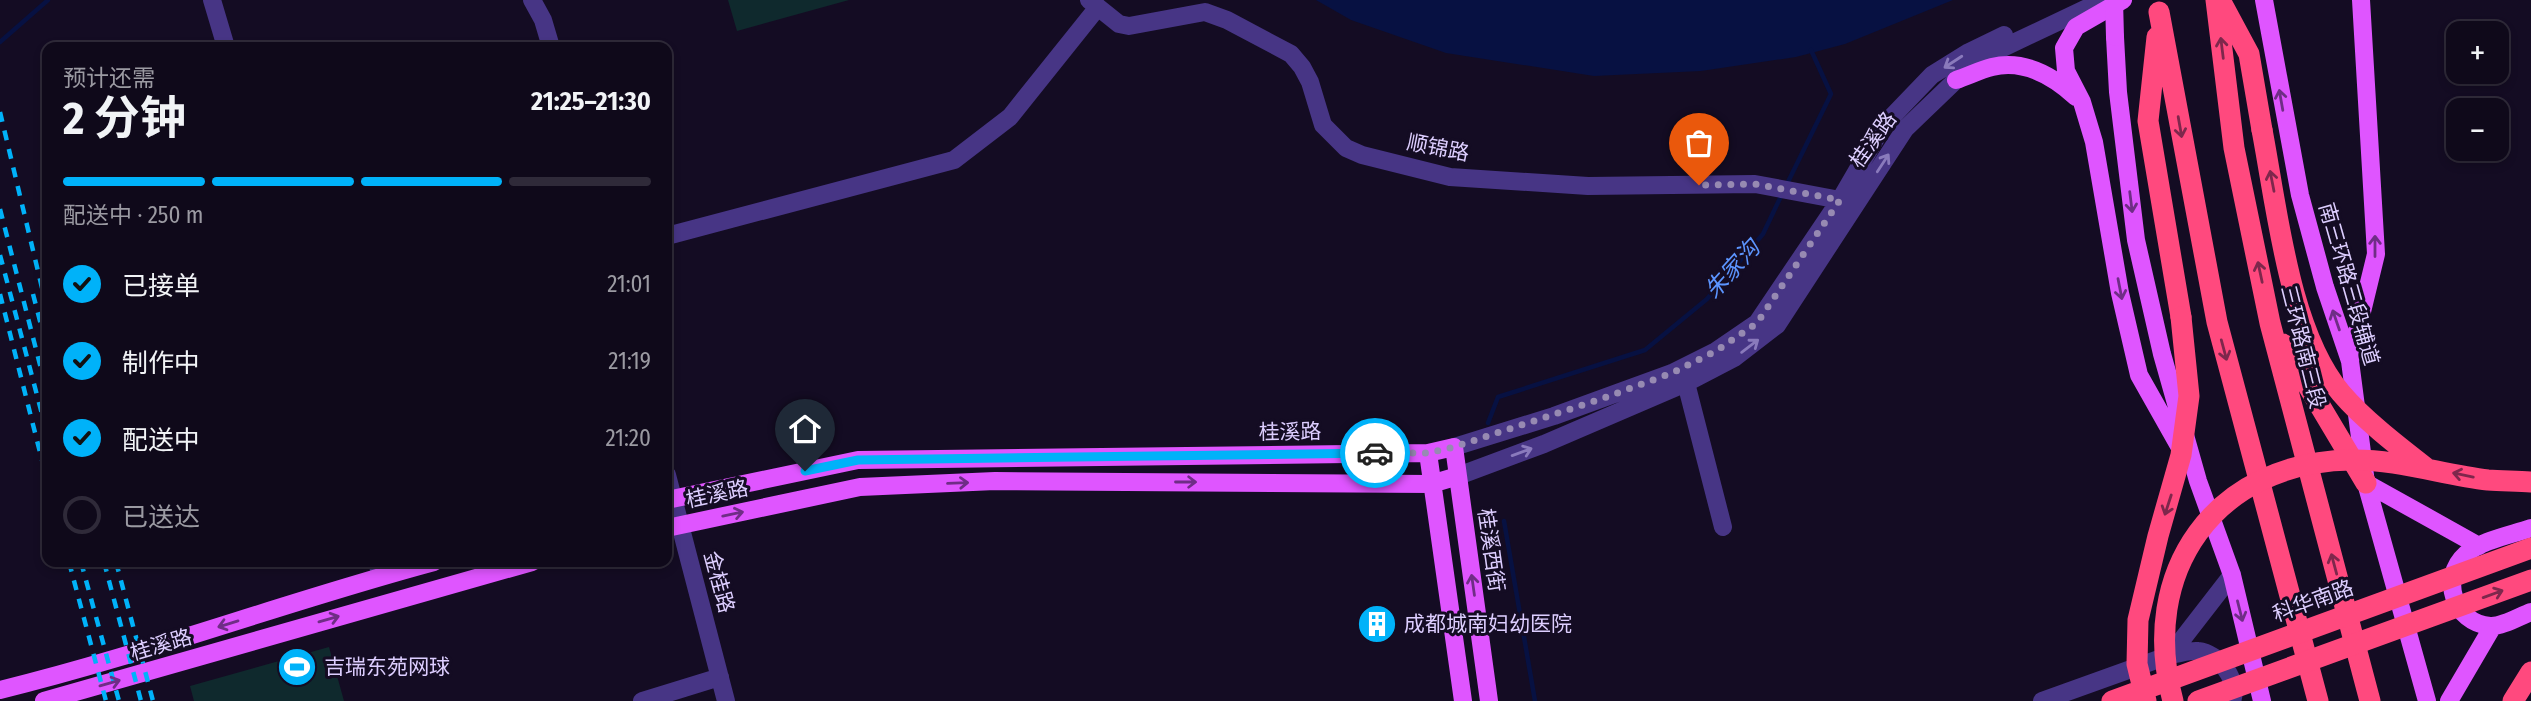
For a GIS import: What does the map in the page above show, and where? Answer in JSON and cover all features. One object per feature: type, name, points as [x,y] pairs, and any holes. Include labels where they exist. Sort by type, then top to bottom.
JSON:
[{"type":"highway","points":[[2218,0],[2249,54],[2294,296],[2325,370],[2342,394],[2425,467]]},
{"type":"highway","name":"三环路南三段","points":[[2218,0],[2234,148],[2270,323],[2370,701]]},
{"type":"highway","points":[[2146,701],[2137,664],[2138,620],[2181,455],[2189,396],[2181,317],[2148,121],[2159,6]]},
{"type":"highway","points":[[2159,6],[2217,322],[2318,701]]},
{"type":"highway","points":[[2270,323],[2367,483]]},
{"type":"highway","points":[[2172,701],[2166,678],[2163,643],[2168,601],[2178,567],[2195,534],[2222,505],[2262,480],[2298,467],[2351,460],[2425,467],[2487,480],[2531,482]]},
{"type":"highway","name":"科华南路","points":[[2112,701],[2531,548]]},
{"type":"highway","points":[[2198,701],[2531,580]]},
{"type":"highway","points":[[2513,701],[2531,672]]},
{"type":"main road","points":[[2114,0],[2118,92],[2136,240],[2162,354],[2198,481],[2232,575],[2262,701]]},
{"type":"main road","points":[[2123,0],[2076,27],[2064,48],[2066,71],[2081,102],[2094,142],[2120,293],[2138,375],[2198,481]]},
{"type":"main road","name":"南三环路三段辅道","points":[[2264,0],[2300,195],[2325,287],[2350,361],[2367,483],[2427,701]]},
{"type":"main road","points":[[2350,361],[2376,254],[2368,96],[2359,3]]},
{"type":"main road","points":[[1956,80],[1994,66],[2027,66],[2061,84],[2081,102]]},
{"type":"main road","name":"桂溪路","points":[[672,499],[858,460],[1428,453],[1454,447]]},
{"type":"main road","name":"桂溪西街","points":[[1454,447],[1489,701]]},
{"type":"main road","points":[[1428,453],[1463,701]]},
{"type":"main road","name":"桂溪路","points":[[674,527],[860,487],[995,481],[1431,484],[1458,475]]},
{"type":"main road","points":[[2367,483],[2479,546]]},
{"type":"main road","points":[[2531,528],[2479,546],[2467,553],[2456,564],[2451,579],[2453,596],[2461,612],[2477,623],[2493,626],[2531,612]]},
{"type":"main road","name":"桂溪路","points":[[44,701],[514,567]]},
{"type":"main road","name":"桂溪路","points":[[0,690],[84,669],[379,569]]},
{"type":"main road","points":[[2449,701],[2493,626]]},
{"type":"street","points":[[212,0],[219,42]]},
{"type":"street","points":[[532,0],[543,20],[550,42]]},
{"type":"street","name":"桂溪路","points":[[1458,475],[1544,444],[1686,383],[1734,358],[1777,325],[1848,203],[1883,126],[1932,75],[1969,52],[2080,0]]},
{"type":"street","name":"桂溪路","points":[[1454,447],[1567,412],[1672,373],[1716,351],[1757,323],[1905,129],[1956,80],[1990,54],[2104,0]]},
{"type":"street","points":[[672,235],[954,160],[1010,117],[1094,4]]},
{"type":"street","name":"顺锦路","points":[[1094,4],[1119,24],[1129,26],[1205,12],[1227,20],[1290,54],[1302,67],[1310,82],[1323,125],[1346,148],[1362,155],[1450,177],[1588,186],[1755,184],[1848,203]]},
{"type":"street","points":[[1686,383],[1723,527]]},
{"type":"street","name":"金桂路","points":[[674,527],[726,701]]},
{"type":"street","points":[[2170,655],[2232,575]]},
{"type":"street","points":[[2042,701],[2170,655],[2199,651],[2217,659],[2228,673],[2234,696],[2232,701]]},
{"type":"street","points":[[642,701],[720,677]]},
{"type":"green space","points":[[728,0],[849,0],[737,31]]},
{"type":"green space","name":"吉瑞东苑网球","points":[[329,647],[344,701],[194,701],[190,686]]},
{"type":"shaded area","points":[[1316,0],[1953,0],[1845,44],[1796,57],[1701,71],[1594,76],[1446,53],[1351,20]]},
{"type":"waterway","points":[[0,42],[48,0]]},
{"type":"waterway","name":"朱家沟","points":[[1787,184],[1831,94],[1811,50]]},
{"type":"waterway","name":"朱家沟","points":[[1488,423],[1498,397],[1645,350],[1707,299],[1763,234],[1783,192]]},
{"type":"waterway","name":"朱家沟","points":[[1504,521],[1535,701]]},
{"type":"railway","points":[[0,112],[42,288]]},
{"type":"railway","points":[[0,209],[42,373]]},
{"type":"railway","points":[[0,255],[42,414]]},
{"type":"railway","points":[[0,294],[42,460]]},
{"type":"railway","points":[[33,294],[42,329]]},
{"type":"railway","points":[[70,567],[106,701]]},
{"type":"railway","points":[[82,567],[119,701]]},
{"type":"railway","points":[[105,567],[141,701]]},
{"type":"railway","points":[[117,567],[153,701]]},
{"type":"way so far","points":[[1375,453],[1428,453],[1554,416],[1672,373],[1716,351],[1757,323],[1786,284],[1840,200],[1755,184],[1699,185]]},
{"type":"place","name":"成都城南妇幼医院","points":[[1377,624]]},
{"type":"place","name":"吉瑞东苑网球","points":[[297,667]]},
{"type":"route","points":[[805,471],[858,460],[1375,453]]}]
